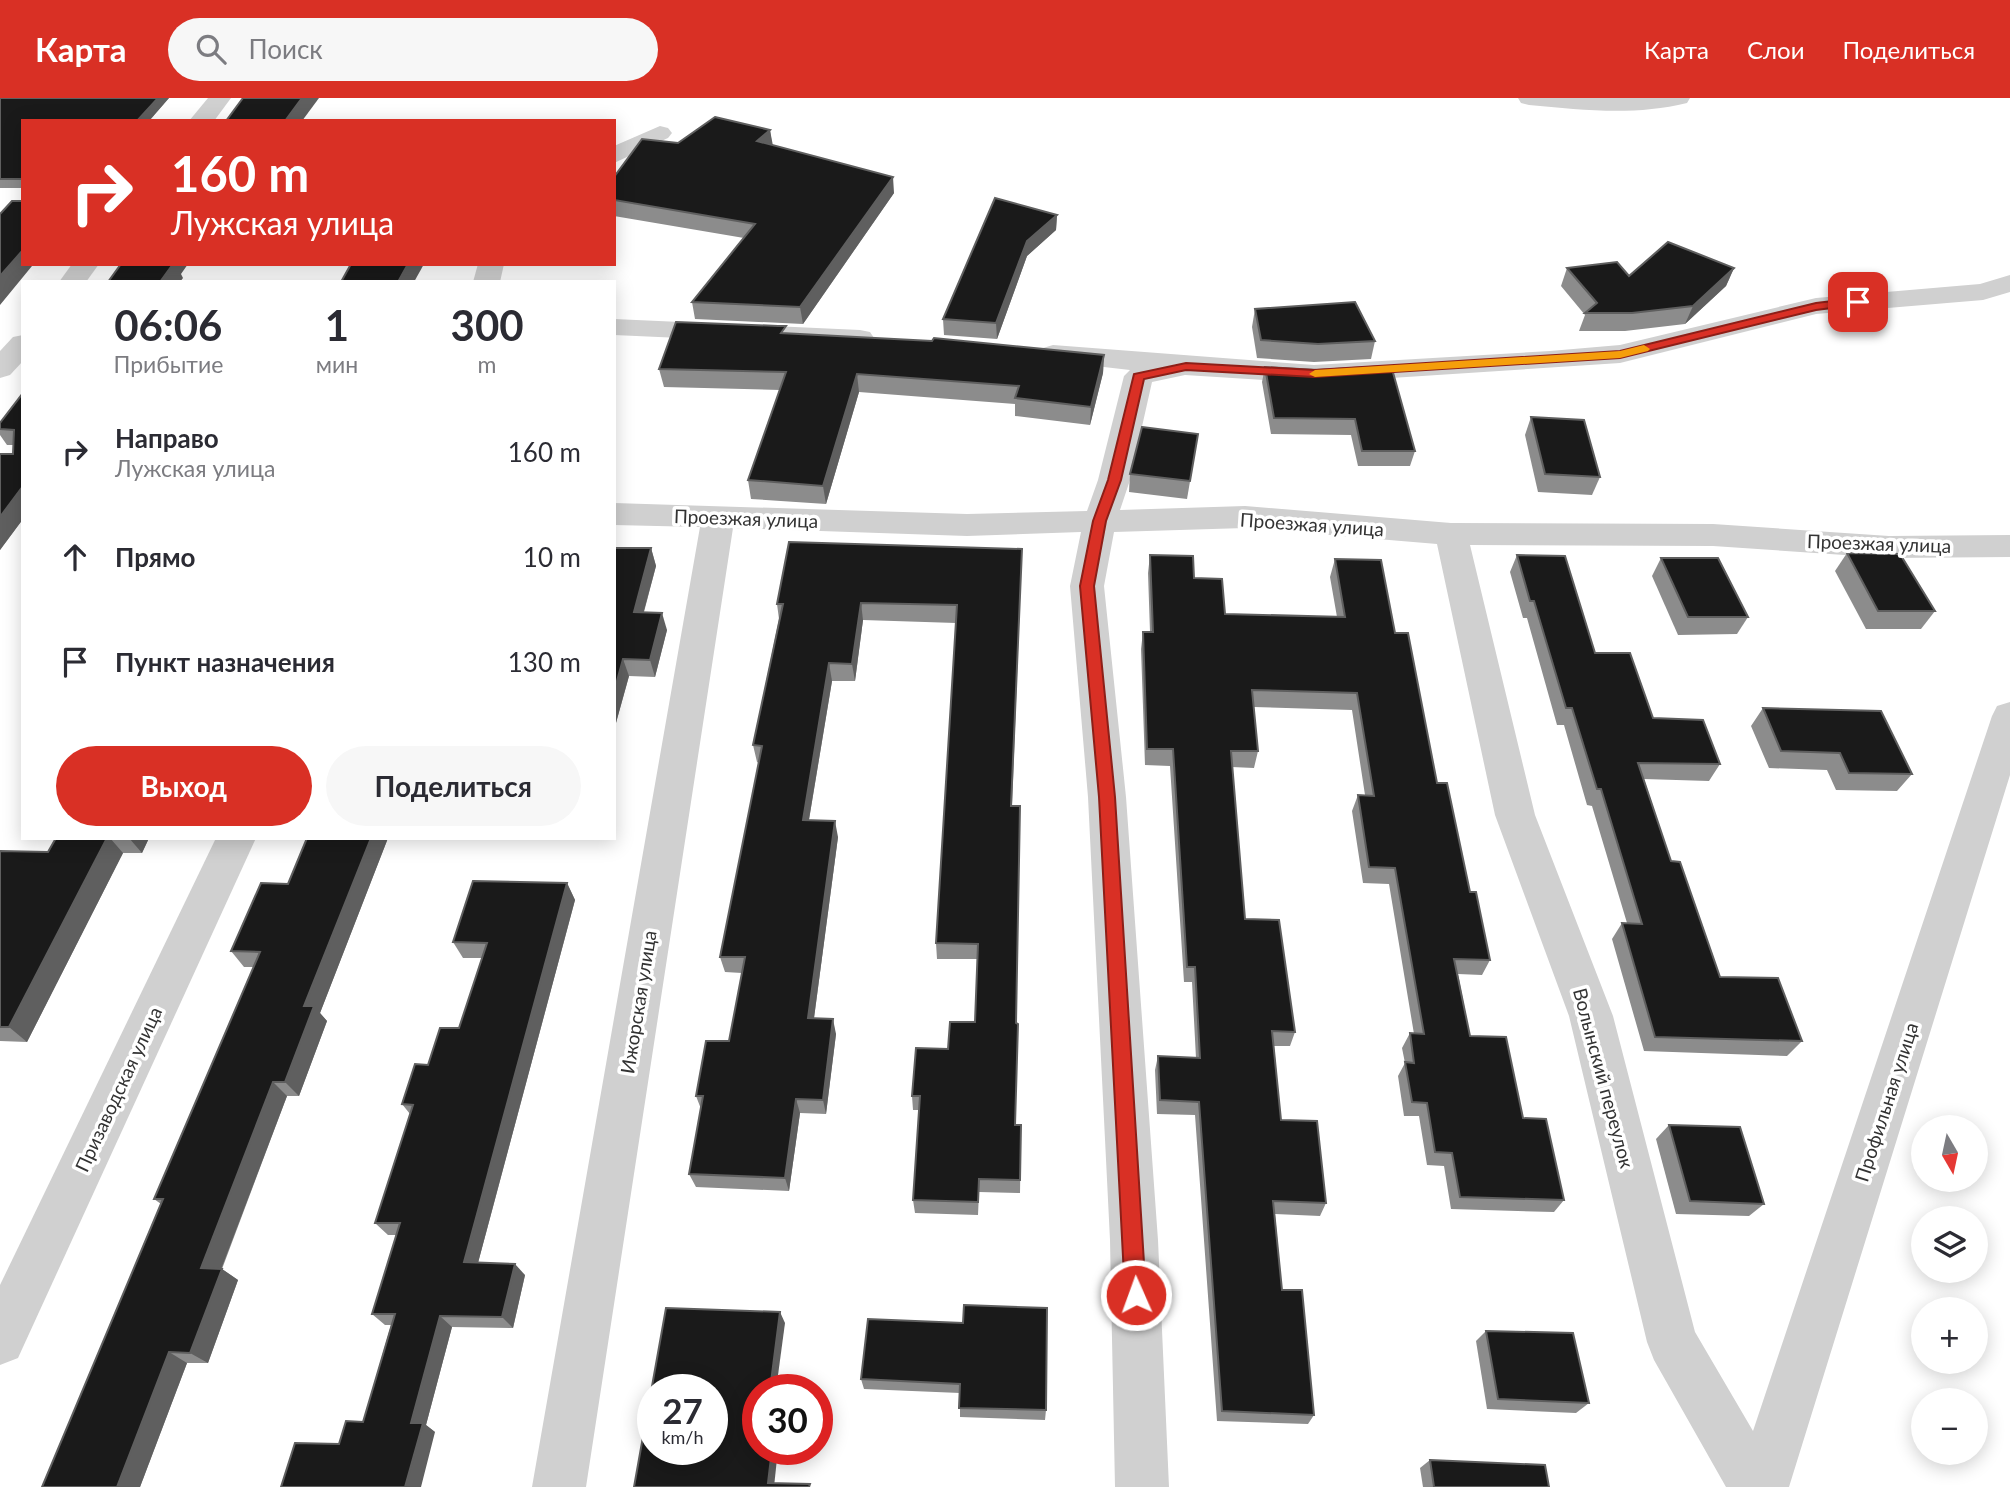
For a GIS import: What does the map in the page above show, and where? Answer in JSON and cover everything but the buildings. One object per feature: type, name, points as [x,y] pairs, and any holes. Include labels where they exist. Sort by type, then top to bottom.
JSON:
[{"type":"street","points":[[203,119],[220,98]]},
{"type":"street","points":[[1529,98],[1600,104],[1666,102],[1679,98]]},
{"type":"street","points":[[616,155],[660,134]]},
{"type":"street","points":[[74,280],[84,266]]},
{"type":"street","points":[[1021,351],[1314,374],[1620,354],[1816,306],[1983,292],[2010,284]]},
{"type":"street","points":[[616,327],[781,332],[882,340]]},
{"type":"street","points":[[0,369],[21,345]]},
{"type":"street","points":[[1142,1487],[1134,1240],[1107,797],[1087,586],[1100,521],[1114,480],[1139,376],[1186,366]]},
{"type":"street","name":"Проезжая улица","points":[[616,514],[967,525],[1245,517],[1451,534],[1713,535],[1889,547],[2010,546]]},
{"type":"street","name":"Ижорская улица","points":[[559,1487],[718,518]]},
{"type":"street","name":"Волынский переулок","points":[[1451,534],[1515,815],[1591,1016],[1672,1342],[1756,1487]]},
{"type":"street","name":"Профильная улица","points":[[1762,1487],[2010,716]]},
{"type":"street","name":"Призаводская улица","points":[[0,1340],[235,840]]},
{"type":"slow traffic","points":[[1315,374],[1620,354],[1644,349]]},
{"type":"route","points":[[1136,1295],[1107,797],[1087,586],[1100,521],[1114,480],[1139,376],[1186,366],[1314,374],[1620,354],[1816,306],[1858,302]]}]
